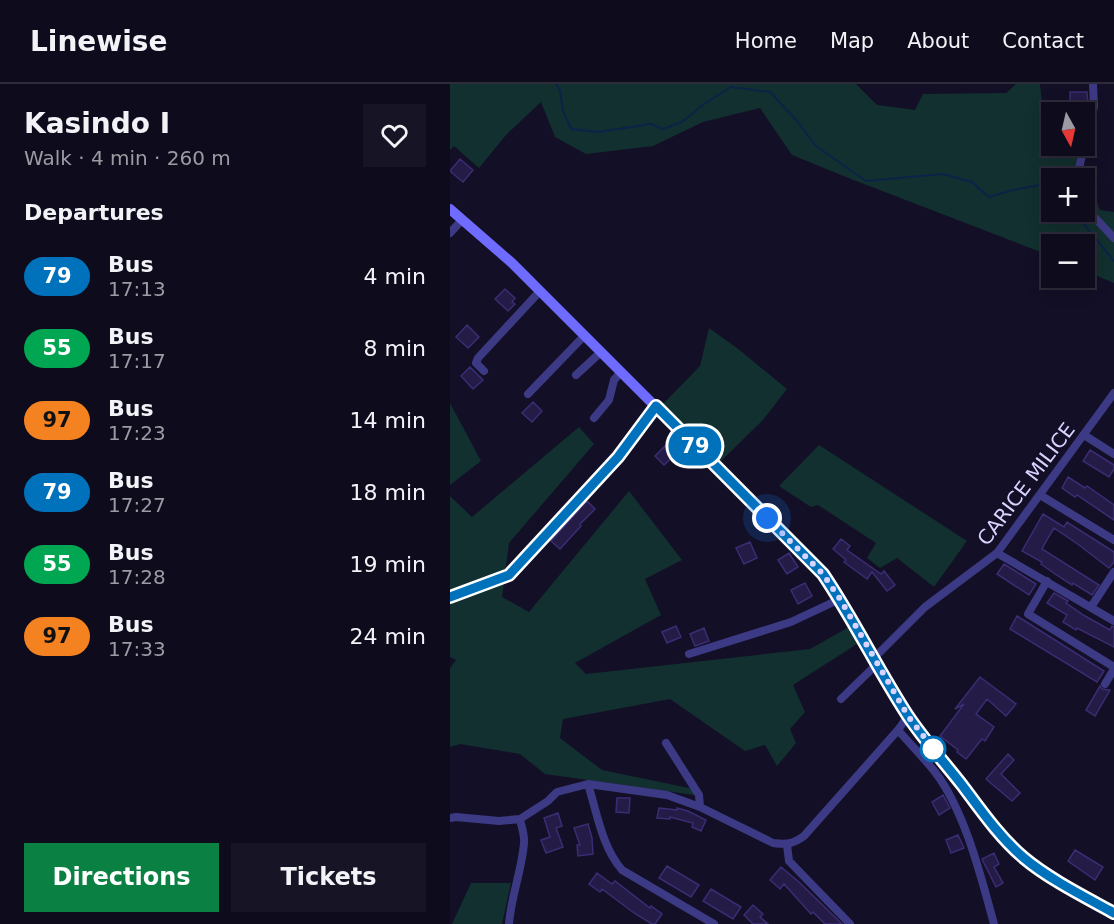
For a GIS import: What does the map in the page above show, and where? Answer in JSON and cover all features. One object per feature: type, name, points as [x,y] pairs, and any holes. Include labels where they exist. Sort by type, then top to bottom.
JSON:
[{"type":"street","points":[[1093,84],[1094,102]]},
{"type":"street","points":[[450,209],[540,291],[823,574],[908,716],[980,810],[1023,858],[1114,913]]},
{"type":"street","points":[[1095,218],[1114,238]]},
{"type":"street","points":[[450,233],[462,220]]},
{"type":"street","points":[[484,371],[476,363],[478,358],[540,291]]},
{"type":"street","points":[[528,394],[584,336]]},
{"type":"street","points":[[576,375],[601,352]]},
{"type":"street","points":[[594,418],[609,400],[614,380],[621,372]]},
{"type":"street","name":"CARICE MILICE","points":[[841,699],[925,607],[997,553],[1114,393]]},
{"type":"street","points":[[450,597],[509,575],[618,457],[656,406]]},
{"type":"street","points":[[1084,435],[1114,454]]},
{"type":"street","points":[[1040,495],[1114,540]]},
{"type":"street","points":[[997,553],[1114,621]]},
{"type":"street","points":[[1091,607],[1114,572]]},
{"type":"street","points":[[1047,581],[1028,614],[1114,668],[1105,684]]},
{"type":"street","points":[[689,654],[791,622],[840,599]]},
{"type":"street","points":[[450,818],[499,821],[520,819],[548,801],[557,792],[588,784],[667,795],[700,807],[773,843],[786,845],[804,836],[908,716]]},
{"type":"street","points":[[898,730],[936,773],[946,789],[977,864],[994,924]]},
{"type":"street","points":[[666,743],[699,795],[700,807]]},
{"type":"street","points":[[588,784],[613,859],[622,870],[714,924]]},
{"type":"street","points":[[509,924],[510,906],[525,841],[520,819]]},
{"type":"street","points":[[786,845],[789,861],[850,924]]},
{"type":"green space","points":[[450,84],[856,84],[877,105],[915,110],[923,94],[1006,93],[1016,84],[1040,84],[1041,156],[1080,156],[1084,168],[1041,168],[1041,222],[1095,222],[1095,197],[1100,210],[1114,212],[1114,283],[1095,275],[1095,234],[1041,234],[1041,252],[792,155],[760,108],[703,122],[653,146],[586,154],[555,137],[541,102],[506,135],[479,168],[454,146],[450,150]]},
{"type":"green space","points":[[709,328],[787,389],[763,420],[718,464],[660,407],[700,366]]},
{"type":"green space","points":[[450,403],[481,461],[450,485]]},
{"type":"green space","points":[[579,427],[594,444],[509,543],[502,597],[529,612],[629,491],[682,560],[645,579],[661,615],[575,663],[586,674],[810,649],[849,627],[857,644],[793,685],[805,712],[790,729],[796,743],[777,766],[765,745],[745,751],[670,699],[563,719],[560,738],[602,770],[694,789],[694,795],[545,774],[520,754],[460,744],[450,747],[450,668],[456,660],[450,657],[450,496],[472,517]]},
{"type":"green space","points":[[819,445],[967,541],[934,587],[897,558],[880,568],[867,558],[876,543],[818,505],[811,507],[779,486]]},
{"type":"green space","points":[[471,883],[511,883],[502,924],[452,924]]},
{"type":"building","points":[[1070,92],[1087,92],[1088,102],[1070,102]]},
{"type":"building","points":[[460,159],[473,170],[463,182],[450,171]]},
{"type":"building","points":[[505,289],[515,298],[512,302],[515,304],[508,311],[495,299]]},
{"type":"building","points":[[467,325],[479,337],[468,348],[456,337]]},
{"type":"building","points":[[470,367],[483,380],[473,389],[461,376]]},
{"type":"building","points":[[533,402],[542,411],[532,422],[522,413]]},
{"type":"building","points":[[665,446],[675,455],[664,465],[655,456]]},
{"type":"building","points":[[1090,450],[1114,465],[1109,477],[1083,461]]},
{"type":"building","points":[[1068,477],[1085,488],[1087,486],[1114,505],[1114,520],[1077,495],[1075,497],[1062,488]]},
{"type":"building","points":[[587,501],[595,509],[560,549],[551,541]]},
{"type":"building","points":[[1043,514],[1064,527],[1067,522],[1114,552],[1114,562],[1109,568],[1054,528],[1045,543],[1042,549],[1099,585],[1092,595],[1073,583],[1072,585],[1041,564],[1042,562],[1022,551]]},
{"type":"building","points":[[841,539],[850,546],[847,550],[881,574],[884,571],[895,585],[887,591],[872,572],[867,579],[844,562],[846,560],[833,549]]},
{"type":"building","points":[[750,542],[757,558],[744,564],[736,548]]},
{"type":"building","points":[[789,553],[798,567],[787,574],[778,560]]},
{"type":"building","points":[[1004,564],[1036,584],[1029,595],[997,574]]},
{"type":"building","points":[[805,583],[812,596],[798,604],[791,590]]},
{"type":"building","points":[[1054,593],[1068,601],[1066,603],[1085,616],[1110,630],[1112,626],[1114,627],[1114,647],[1063,622],[1067,615],[1047,603]]},
{"type":"building","points":[[1017,616],[1104,671],[1097,682],[1010,629]]},
{"type":"building","points":[[676,626],[681,637],[667,643],[662,632]]},
{"type":"building","points":[[704,628],[709,641],[695,646],[690,634]]},
{"type":"building","points":[[980,677],[1016,704],[1006,716],[987,699],[976,714],[994,727],[985,741],[982,739],[966,759],[940,736],[964,704],[955,709]]},
{"type":"building","points":[[1100,686],[1102,689],[1110,690],[1095,716],[1086,710]]},
{"type":"building","points":[[1008,754],[1014,760],[1001,774],[1020,793],[1012,801],[986,779]]},
{"type":"building","points":[[943,795],[950,808],[939,815],[932,802]]},
{"type":"building","points":[[617,798],[630,798],[629,813],[616,812]]},
{"type":"building","points":[[659,808],[677,810],[677,808],[706,820],[701,831],[692,827],[693,823],[670,817],[670,819],[657,818]]},
{"type":"building","points":[[558,813],[562,826],[556,828],[563,847],[546,853],[541,840],[550,837],[544,818]]},
{"type":"building","points":[[588,824],[593,854],[578,856],[577,845],[580,845],[574,828]]},
{"type":"building","points":[[958,835],[964,848],[951,853],[946,840]]},
{"type":"building","points":[[1075,850],[1103,867],[1095,880],[1068,861]]},
{"type":"building","points":[[994,853],[999,864],[994,867],[1003,883],[996,887],[982,859]]},
{"type":"building","points":[[667,866],[699,885],[691,897],[659,878]]},
{"type":"building","points":[[781,867],[842,924],[825,924],[813,912],[811,914],[784,884],[780,889],[770,880]]},
{"type":"building","points":[[597,873],[612,884],[615,881],[650,908],[651,906],[662,914],[655,924],[634,913],[602,889],[600,892],[589,884]]},
{"type":"building","points":[[711,889],[741,907],[733,919],[703,901]]},
{"type":"building","points":[[753,905],[763,914],[760,917],[768,924],[753,924],[744,915]]},
{"type":"waterway","points":[[556,84],[560,90],[563,111],[571,129],[598,132],[651,124],[663,129],[682,122],[704,104],[731,87],[770,92],[816,146],[866,181],[943,174],[972,182],[989,197],[1041,185]]},
{"type":"waterway","points":[[1082,222],[1114,261]]},
{"type":"bus line","name":"79","points":[[450,597],[509,575],[618,457],[656,406],[823,574],[908,716],[980,810],[1011,845],[1023,858],[1114,913]]},
{"type":"route","points":[[767,518],[823,574],[908,716],[938,755],[933,749]]}]
